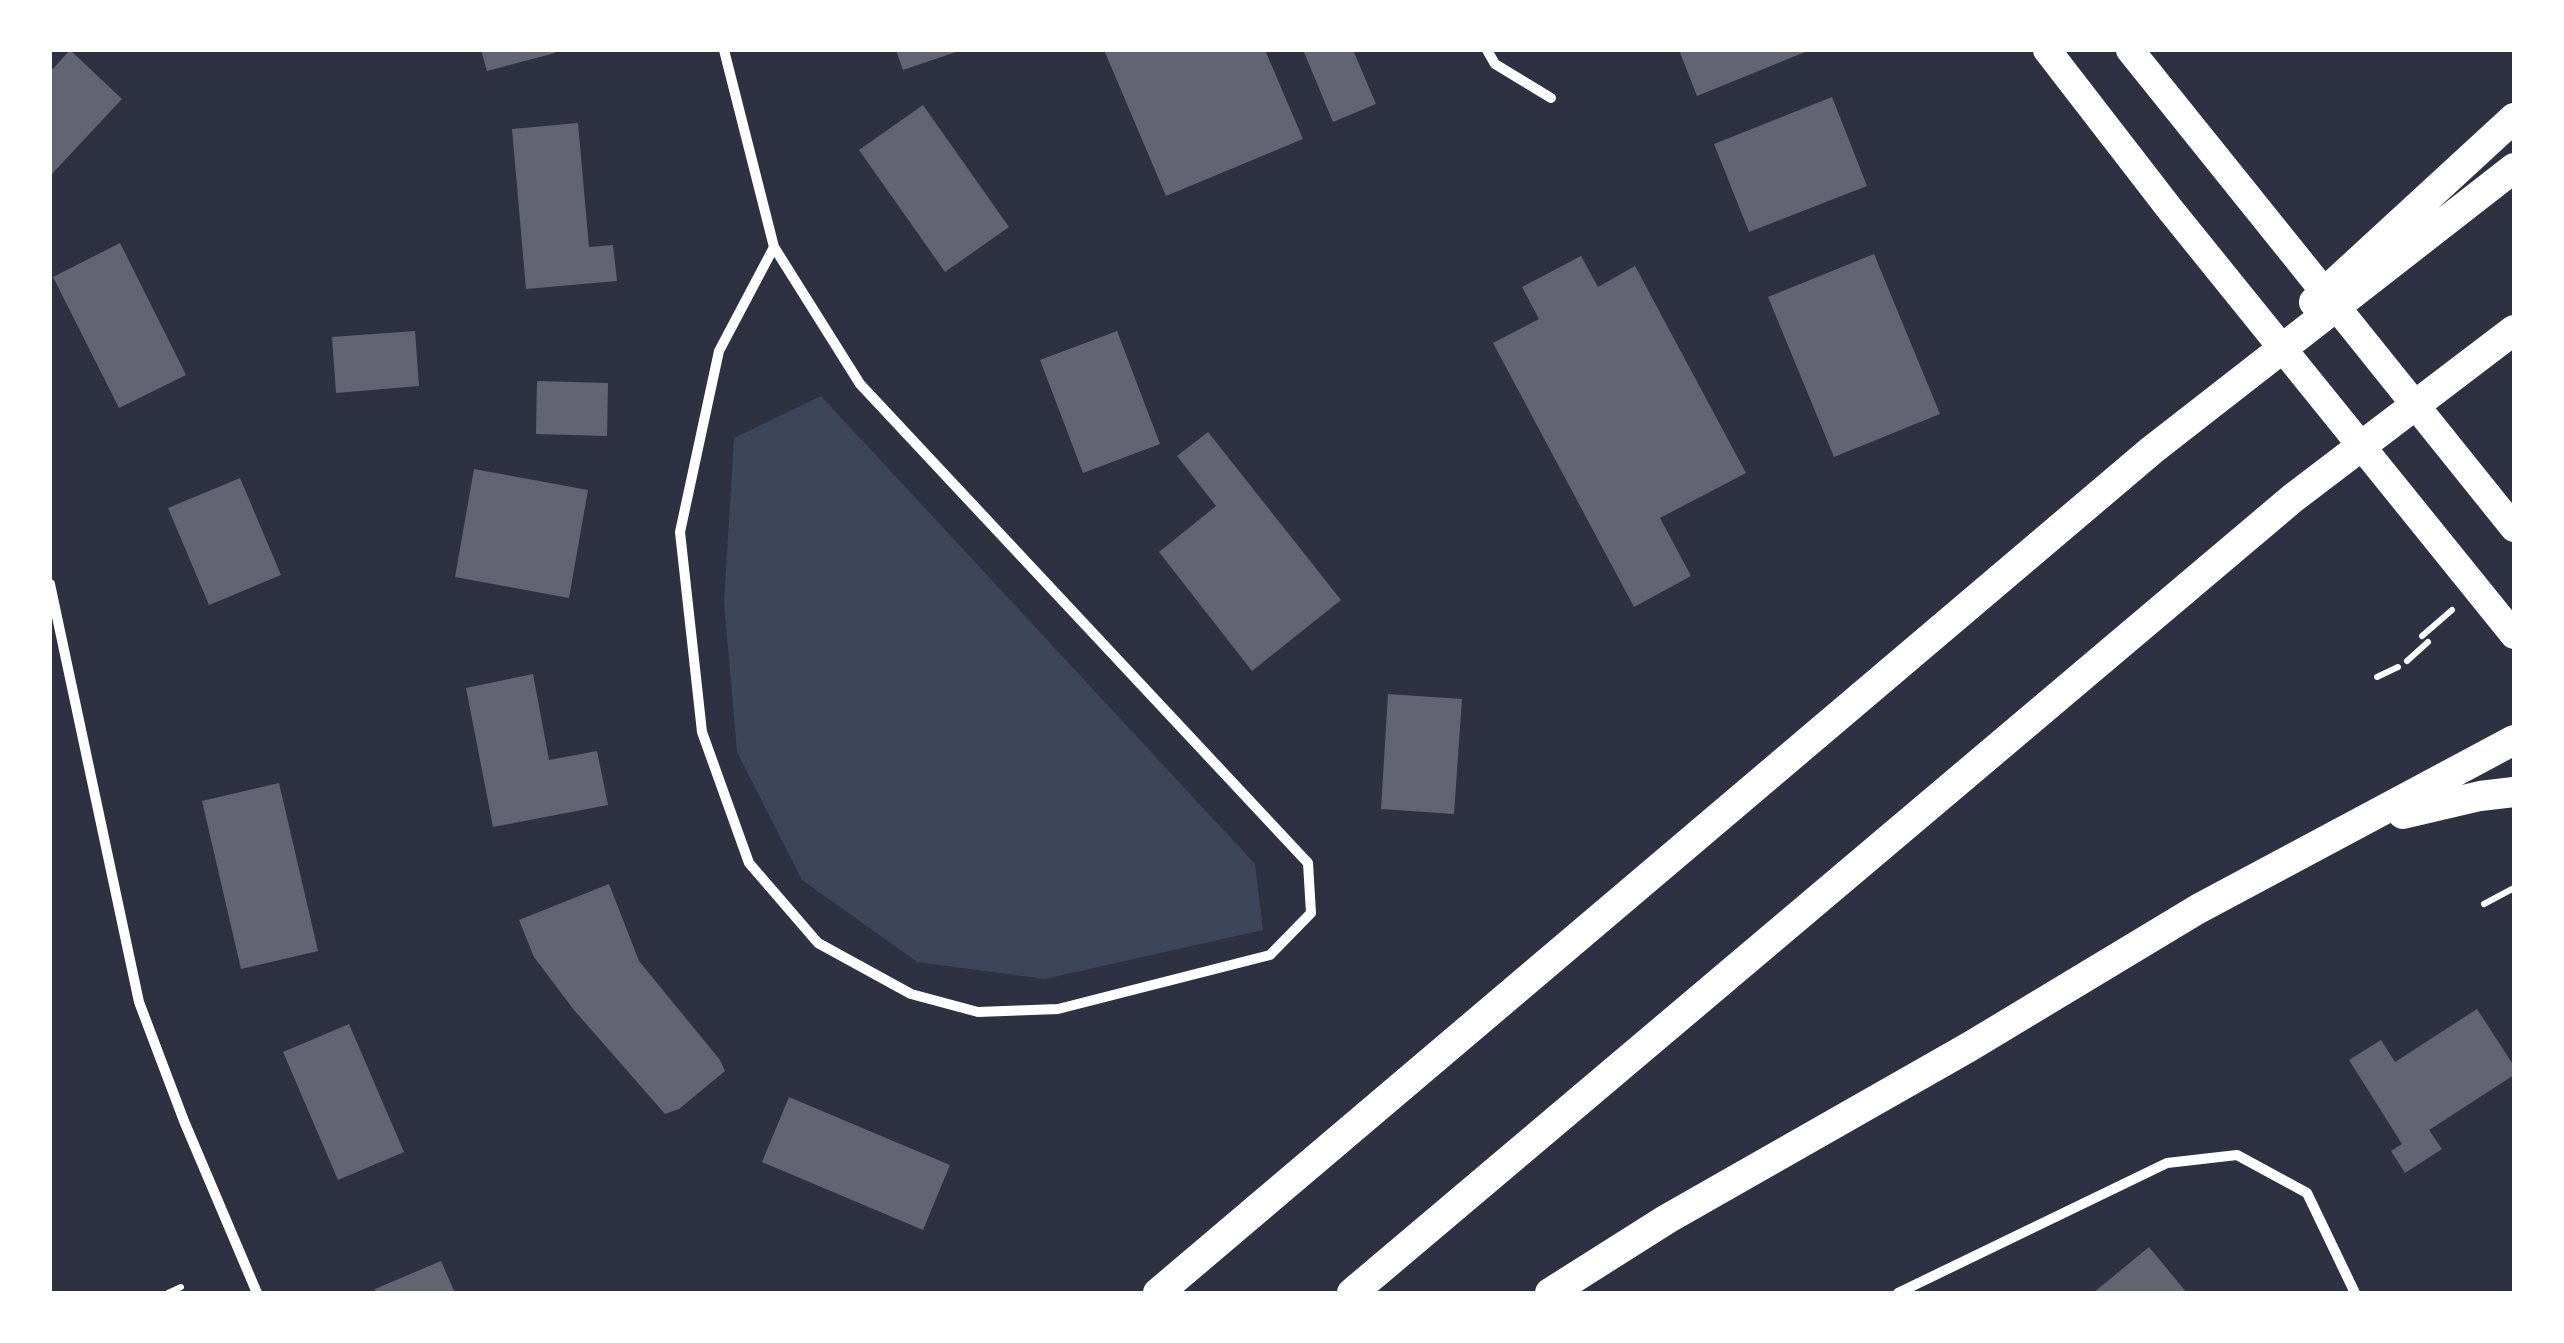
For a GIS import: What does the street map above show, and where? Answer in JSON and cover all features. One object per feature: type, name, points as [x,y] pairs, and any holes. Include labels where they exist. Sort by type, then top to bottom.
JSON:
[{"type":"highway","points":[[2048,50],[2169,208],[2514,635]]},
{"type":"highway","points":[[2130,50],[2514,528]]},
{"type":"highway","points":[[1158,1293],[2152,450],[2514,118]]},
{"type":"highway","points":[[2152,450],[2514,168]]},
{"type":"highway","points":[[1352,1293],[2293,498],[2514,330]]},
{"type":"highway","points":[[1550,1293],[1701,1199],[1968,1047],[2198,909],[2514,740]]},
{"type":"highway","points":[[2357,826],[2451,801],[2514,792]]},
{"type":"street","points":[[724,50],[774,246],[860,384],[1308,863],[1312,914],[1270,955],[1058,1009],[978,1012],[910,994],[818,943],[749,864],[702,732],[680,532],[718,351],[774,246]]},
{"type":"street","points":[[1487,50],[1495,64],[1551,98]]},
{"type":"street","points":[[50,584],[140,1002],[184,1121],[257,1293]]},
{"type":"street","points":[[1898,1293],[2167,1163],[2237,1155],[2306,1193],[2355,1293]]},
{"type":"path","points":[[2406,661],[2453,610]]},
{"type":"path","points":[[2377,677],[2398,667]]},
{"type":"path","points":[[2484,904],[2514,888]]},
{"type":"path","points":[[168,1293],[181,1288]]},
{"type":"shaded area","points":[[821,396],[1255,864],[1263,930],[1045,979],[917,962],[802,880],[737,752],[724,602],[734,438]]},
{"type":"building","points":[[70,50],[122,99],[50,176],[50,72]]},
{"type":"building","points":[[481,50],[555,50],[555,53],[487,71]]},
{"type":"building","points":[[896,50],[959,50],[959,51],[903,70]]},
{"type":"building","points":[[1104,50],[1265,50],[1303,139],[1166,196]]},
{"type":"building","points":[[1303,50],[1353,50],[1376,104],[1333,122]]},
{"type":"building","points":[[1679,50],[1810,50],[1697,96]]},
{"type":"building","points":[[1832,97],[1867,186],[1749,232],[1714,144]]},
{"type":"building","points":[[923,105],[1009,227],[945,272],[859,150]]},
{"type":"building","points":[[578,123],[589,247],[613,245],[617,281],[526,289],[512,129]]},
{"type":"building","points":[[120,243],[186,375],[119,408],[53,277]]},
{"type":"building","points":[[1874,254],[1940,414],[1834,457],[1768,297]]},
{"type":"building","points":[[1581,256],[1598,287],[1635,266],[1746,473],[1660,518],[1691,576],[1634,607],[1493,343],[1539,319],[1522,287]]},
{"type":"building","points":[[415,331],[419,386],[336,393],[332,337]]},
{"type":"building","points":[[1117,331],[1160,444],[1083,473],[1040,360]]},
{"type":"building","points":[[537,381],[608,383],[607,436],[536,434]]},
{"type":"building","points":[[1208,432],[1341,600],[1252,671],[1159,552],[1216,506],[1177,456]]},
{"type":"building","points":[[474,469],[588,490],[569,598],[455,577]]},
{"type":"building","points":[[240,478],[281,575],[209,605],[168,508]]},
{"type":"building","points":[[533,674],[549,760],[597,751],[608,805],[493,827],[466,688]]},
{"type":"building","points":[[1388,694],[1462,699],[1454,814],[1381,809]]},
{"type":"building","points":[[279,783],[318,951],[241,969],[202,801]]},
{"type":"building","points":[[609,884],[639,961],[725,1071],[679,1109],[665,1114],[574,1010],[534,957],[519,920]]},
{"type":"building","points":[[2477,1009],[2514,1066],[2514,1075],[2429,1130],[2442,1149],[2405,1173],[2391,1151],[2402,1144],[2349,1060],[2381,1040],[2395,1062]]},
{"type":"building","points":[[349,1024],[404,1152],[338,1180],[283,1052]]},
{"type":"building","points":[[789,1097],[950,1165],[923,1230],[762,1162]]},
{"type":"building","points":[[2149,1247],[2187,1293],[2093,1293]]},
{"type":"building","points":[[441,1261],[455,1293],[376,1293],[375,1289]]}]
